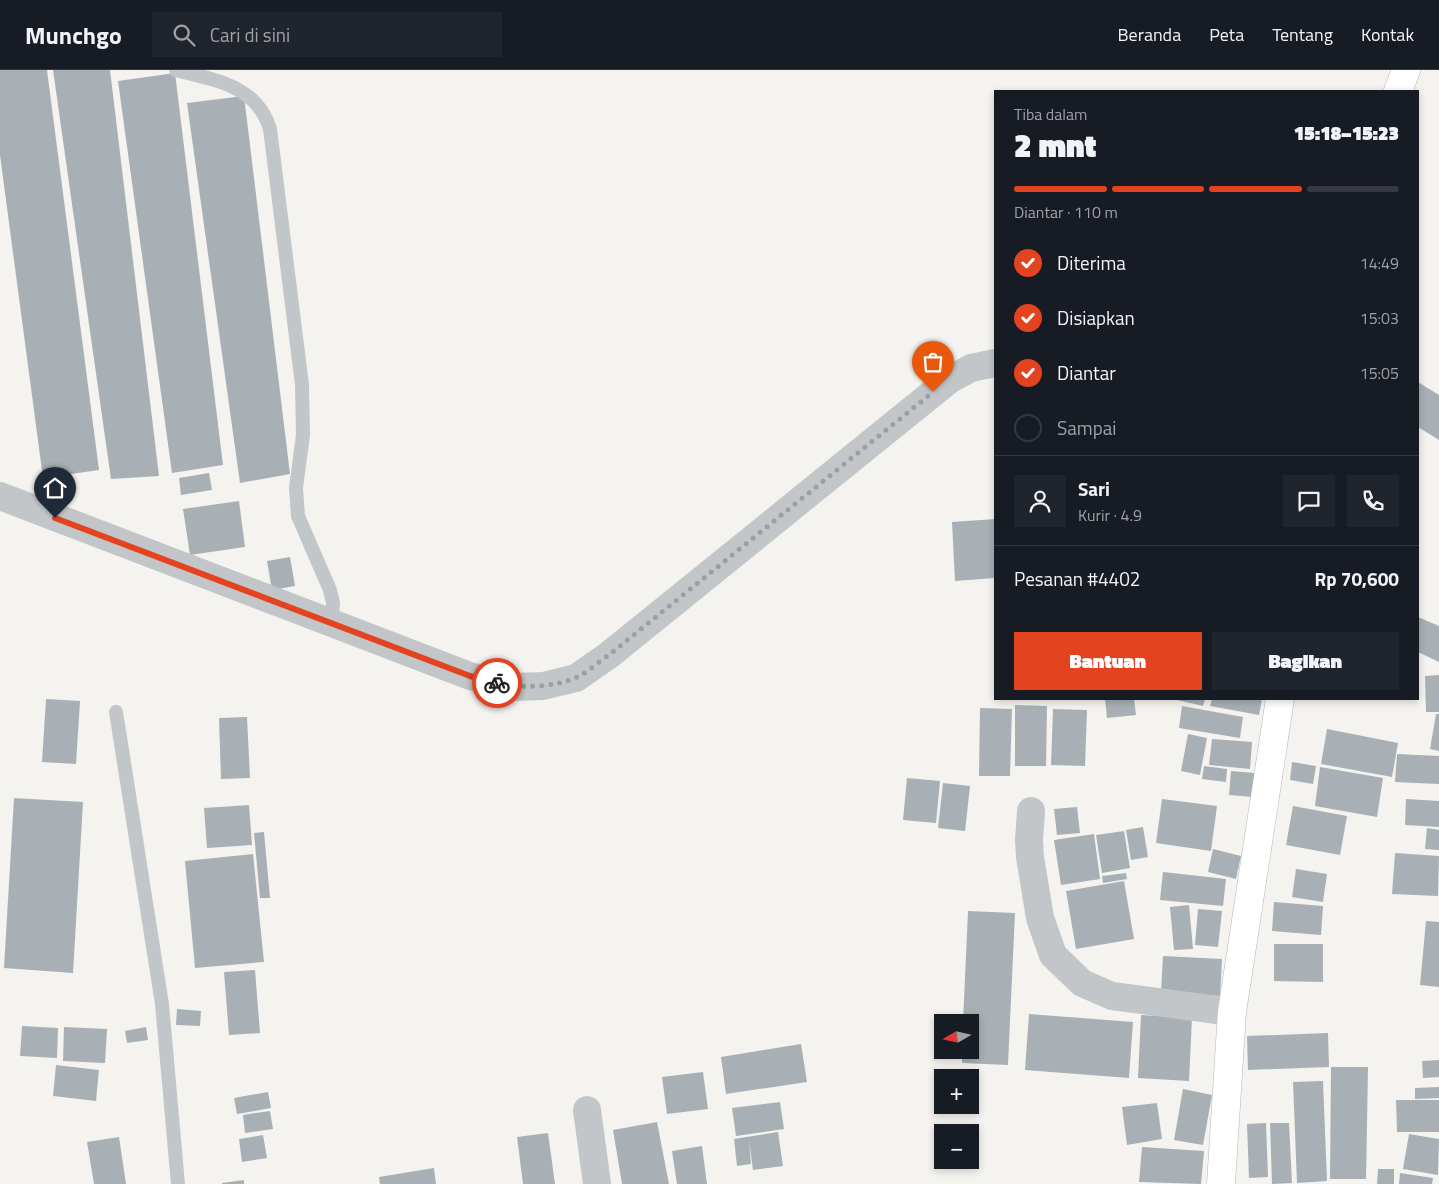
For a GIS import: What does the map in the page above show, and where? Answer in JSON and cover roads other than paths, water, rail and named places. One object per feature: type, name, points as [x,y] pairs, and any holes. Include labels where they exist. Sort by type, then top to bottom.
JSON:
[{"type":"street","points":[[1398,90],[1406,70]]},
{"type":"street","points":[[0,496],[470,676],[511,687],[543,686],[576,678],[609,655],[949,380],[971,368],[994,363]]},
{"type":"street","points":[[1221,1184],[1232,1012],[1280,700]]},
{"type":"street","points":[[1031,811],[1029,840],[1037,900],[1040,918],[1053,955],[1082,982],[1112,996],[1232,1012]]},
{"type":"street","points":[[587,1110],[597,1184]]},
{"type":"lane","points":[[176,70],[227,84],[242,92],[256,102],[266,117],[270,129],[302,385],[304,435],[296,488],[296,503],[298,516],[330,590],[332,603],[331,623]]},
{"type":"lane","points":[[116,712],[162,1004],[178,1184]]}]
